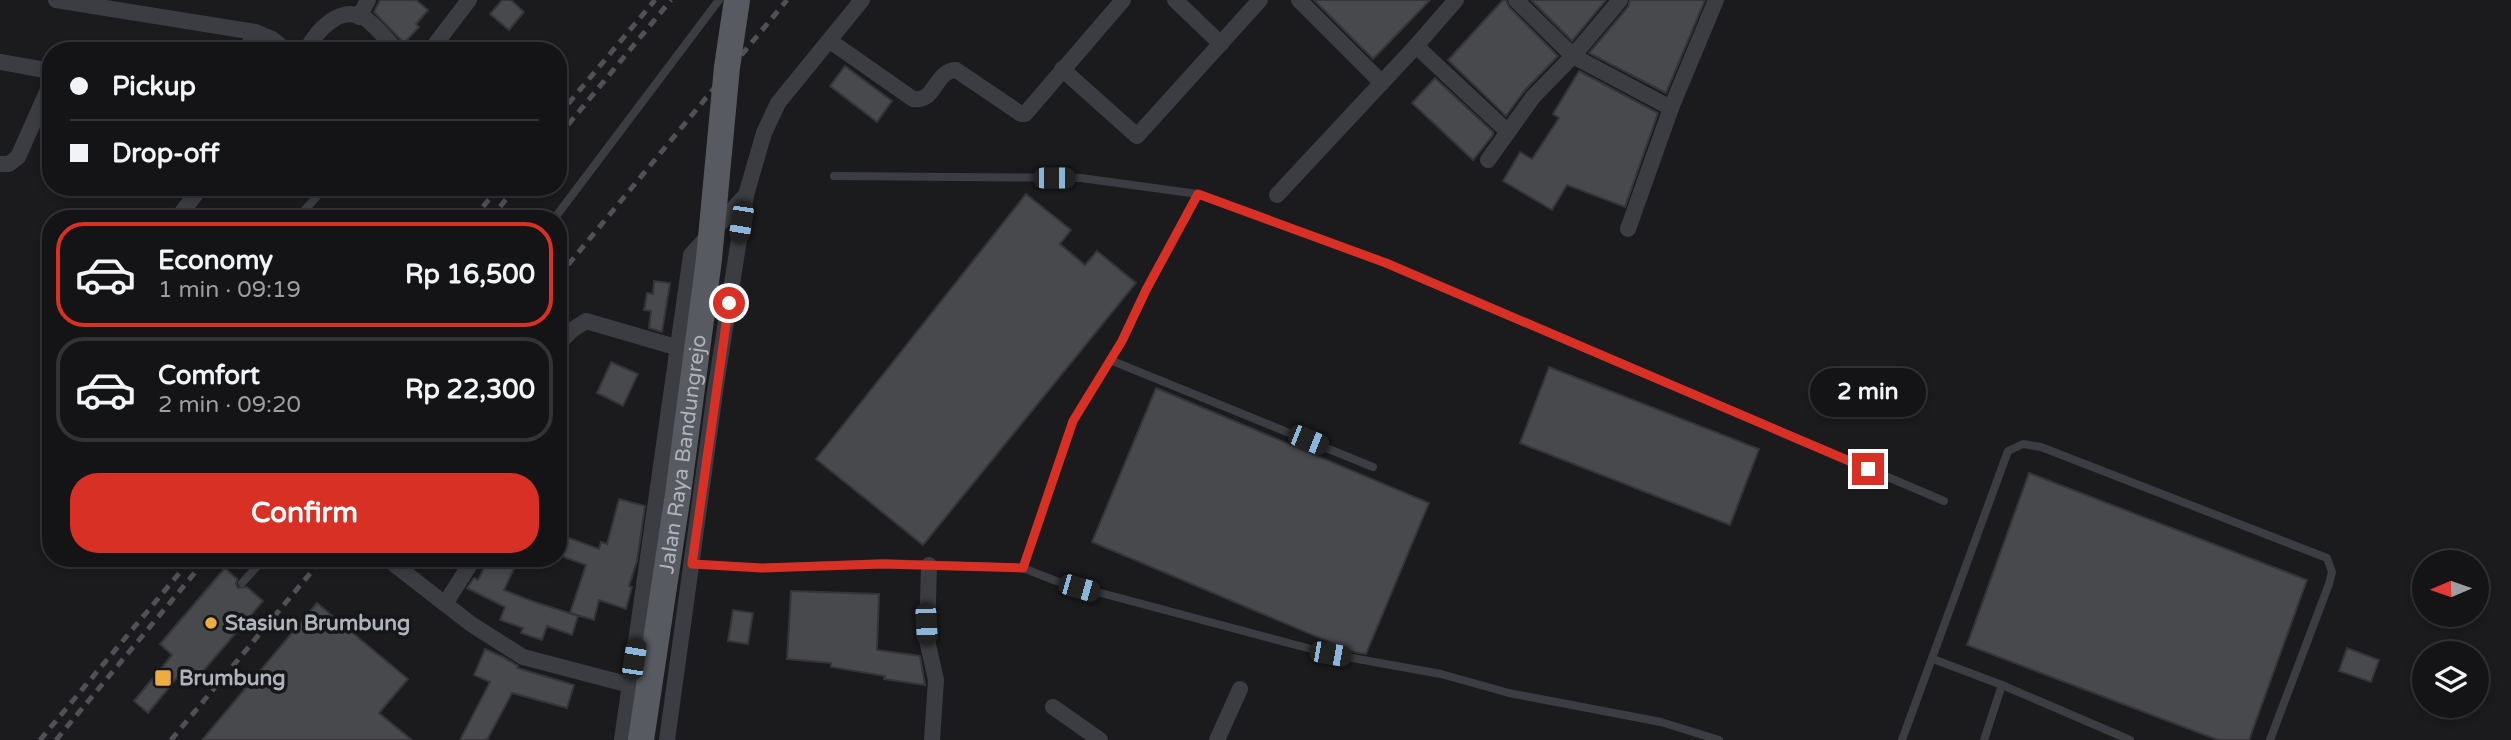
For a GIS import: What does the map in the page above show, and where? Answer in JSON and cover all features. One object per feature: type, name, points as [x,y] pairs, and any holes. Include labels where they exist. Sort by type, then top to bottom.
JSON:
[{"type":"main road","name":"Jalan Raya Bandungrejo","points":[[642,740],[705,286],[727,67],[737,0]]},
{"type":"street","points":[[56,0],[255,32],[276,42]]},
{"type":"street","points":[[359,16],[368,0]]},
{"type":"street","points":[[437,42],[469,0]]},
{"type":"street","points":[[667,740],[716,385],[746,195],[764,133],[778,103],[862,0]]},
{"type":"street","points":[[830,41],[913,99],[921,101],[928,97],[942,76],[948,71],[956,70],[1021,114],[1025,114],[1123,0]]},
{"type":"street","points":[[1175,0],[1221,44]]},
{"type":"street","points":[[1062,69],[1137,136],[1260,0]]},
{"type":"street","points":[[1299,0],[1382,83]]},
{"type":"street","points":[[1277,195],[1456,0]]},
{"type":"street","points":[[1516,0],[1573,56],[1671,108]]},
{"type":"street","points":[[1488,160],[1533,97],[1573,56],[1620,0]]},
{"type":"street","points":[[1628,229],[1671,108],[1716,0]]},
{"type":"street","points":[[313,42],[338,15],[349,14],[366,19],[388,42]]},
{"type":"street","points":[[250,42],[255,32]]},
{"type":"street","points":[[1416,46],[1508,132]]},
{"type":"street","points":[[0,62],[42,69]]},
{"type":"street","points":[[0,164],[9,164],[18,157],[42,103]]},
{"type":"street","points":[[622,740],[691,255],[746,195]]},
{"type":"street","points":[[567,335],[586,321],[679,348]]},
{"type":"street","points":[[929,565],[927,640],[936,671],[932,740]]},
{"type":"street","points":[[398,567],[471,624],[523,657],[631,685]]},
{"type":"street","points":[[445,604],[468,567]]},
{"type":"street","points":[[1217,740],[1240,689]]},
{"type":"street","points":[[1053,707],[1100,740]]},
{"type":"lane","points":[[561,210],[719,0]]},
{"type":"lane","points":[[835,176],[1082,178],[1198,194],[1386,263],[1944,501]]},
{"type":"lane","points":[[1023,568],[1073,421],[1110,360],[1198,194]]},
{"type":"lane","points":[[305,210],[317,196]]},
{"type":"lane","points":[[1110,360],[1373,467]]},
{"type":"lane","points":[[1902,740],[2008,451],[2023,444],[2041,447],[2327,558],[2332,572],[2329,584],[2270,740]]},
{"type":"lane","points":[[692,564],[762,568],[883,564],[1023,568],[1068,585],[1330,654],[1441,674],[1509,692],[1661,722],[1719,740]]},
{"type":"lane","points":[[242,583],[257,567]]},
{"type":"lane","points":[[1933,659],[2002,685],[2130,740]]},
{"type":"lane","points":[[1984,740],[2002,685]]},
{"type":"building","points":[[380,0],[416,0],[428,10],[416,24],[419,27],[405,42],[374,12]]},
{"type":"building","points":[[502,0],[511,0],[524,12],[509,30],[490,14]]},
{"type":"building","points":[[1314,0],[1430,0],[1373,59]]},
{"type":"building","points":[[1503,0],[1506,0],[1509,7],[1558,56],[1525,90],[1506,116],[1448,60]]},
{"type":"building","points":[[1531,0],[1606,0],[1572,41]]},
{"type":"building","points":[[1630,0],[1705,0],[1666,93],[1589,53],[1628,7]]},
{"type":"building","points":[[845,66],[892,101],[877,122],[830,86]]},
{"type":"building","points":[[1579,71],[1658,113],[1625,207],[1567,185],[1552,210],[1503,181],[1520,152],[1532,159],[1559,118],[1553,114]]},
{"type":"building","points":[[1435,78],[1493,132],[1473,160],[1412,103]]},
{"type":"building","points":[[1026,194],[1071,230],[1060,244],[1085,265],[1097,251],[1136,283],[923,545],[816,459]]},
{"type":"building","points":[[654,281],[670,283],[662,332],[649,328],[651,311],[644,310],[647,293],[653,294]]},
{"type":"building","points":[[611,362],[638,374],[623,406],[597,393]]},
{"type":"building","points":[[1549,367],[1759,449],[1730,525],[1520,443]]},
{"type":"building","points":[[1156,388],[1429,503],[1366,654],[1353,652],[1092,542]]},
{"type":"building","points":[[2029,473],[2307,580],[2249,740],[2218,740],[1967,645]]},
{"type":"building","points":[[619,499],[645,506],[637,561],[629,586],[632,587],[626,609],[599,600],[594,620],[570,613],[586,565],[567,558],[567,537],[599,549],[601,542],[607,544]]},
{"type":"building","points":[[484,567],[515,567],[504,590],[578,616],[572,635],[547,626],[542,640],[521,633],[523,628],[500,620],[505,607],[467,588],[474,578],[478,580]]},
{"type":"building","name":"Stasiun Brumbung","points":[[225,568],[237,579],[238,588],[247,587],[263,601],[198,677],[186,667],[148,713],[134,701],[172,655],[160,644]]},
{"type":"building","points":[[791,591],[879,594],[877,650],[920,656],[925,685],[831,667],[831,663],[787,659]]},
{"type":"building","points":[[317,603],[408,679],[379,713],[412,740],[202,740]]},
{"type":"building","points":[[733,610],[753,613],[748,644],[728,641]]},
{"type":"building","points":[[2347,648],[2379,660],[2371,682],[2339,671]]},
{"type":"building","points":[[485,649],[503,657],[518,666],[517,668],[574,685],[567,708],[512,693],[487,740],[460,740],[490,682],[474,675]]},
{"type":"railway","points":[[567,105],[655,0]]},
{"type":"railway","points":[[567,126],[671,0]]},
{"type":"railway","points":[[567,266],[787,0]]},
{"type":"railway","points":[[480,210],[492,196]]},
{"type":"railway","points":[[497,210],[509,196]]},
{"type":"railway","points":[[40,740],[184,567]]},
{"type":"railway","points":[[56,740],[200,567]]},
{"type":"railway","points":[[171,740],[315,567]]},
{"type":"place","name":"Stasiun Brumbung","points":[[211,623]]},
{"type":"place","name":"Brumbung","points":[[163,678]]},
{"type":"route","points":[[729,303],[692,564],[762,568],[883,564],[1023,568],[1073,421],[1122,341],[1146,290],[1198,194],[1386,263],[1868,469]]}]
